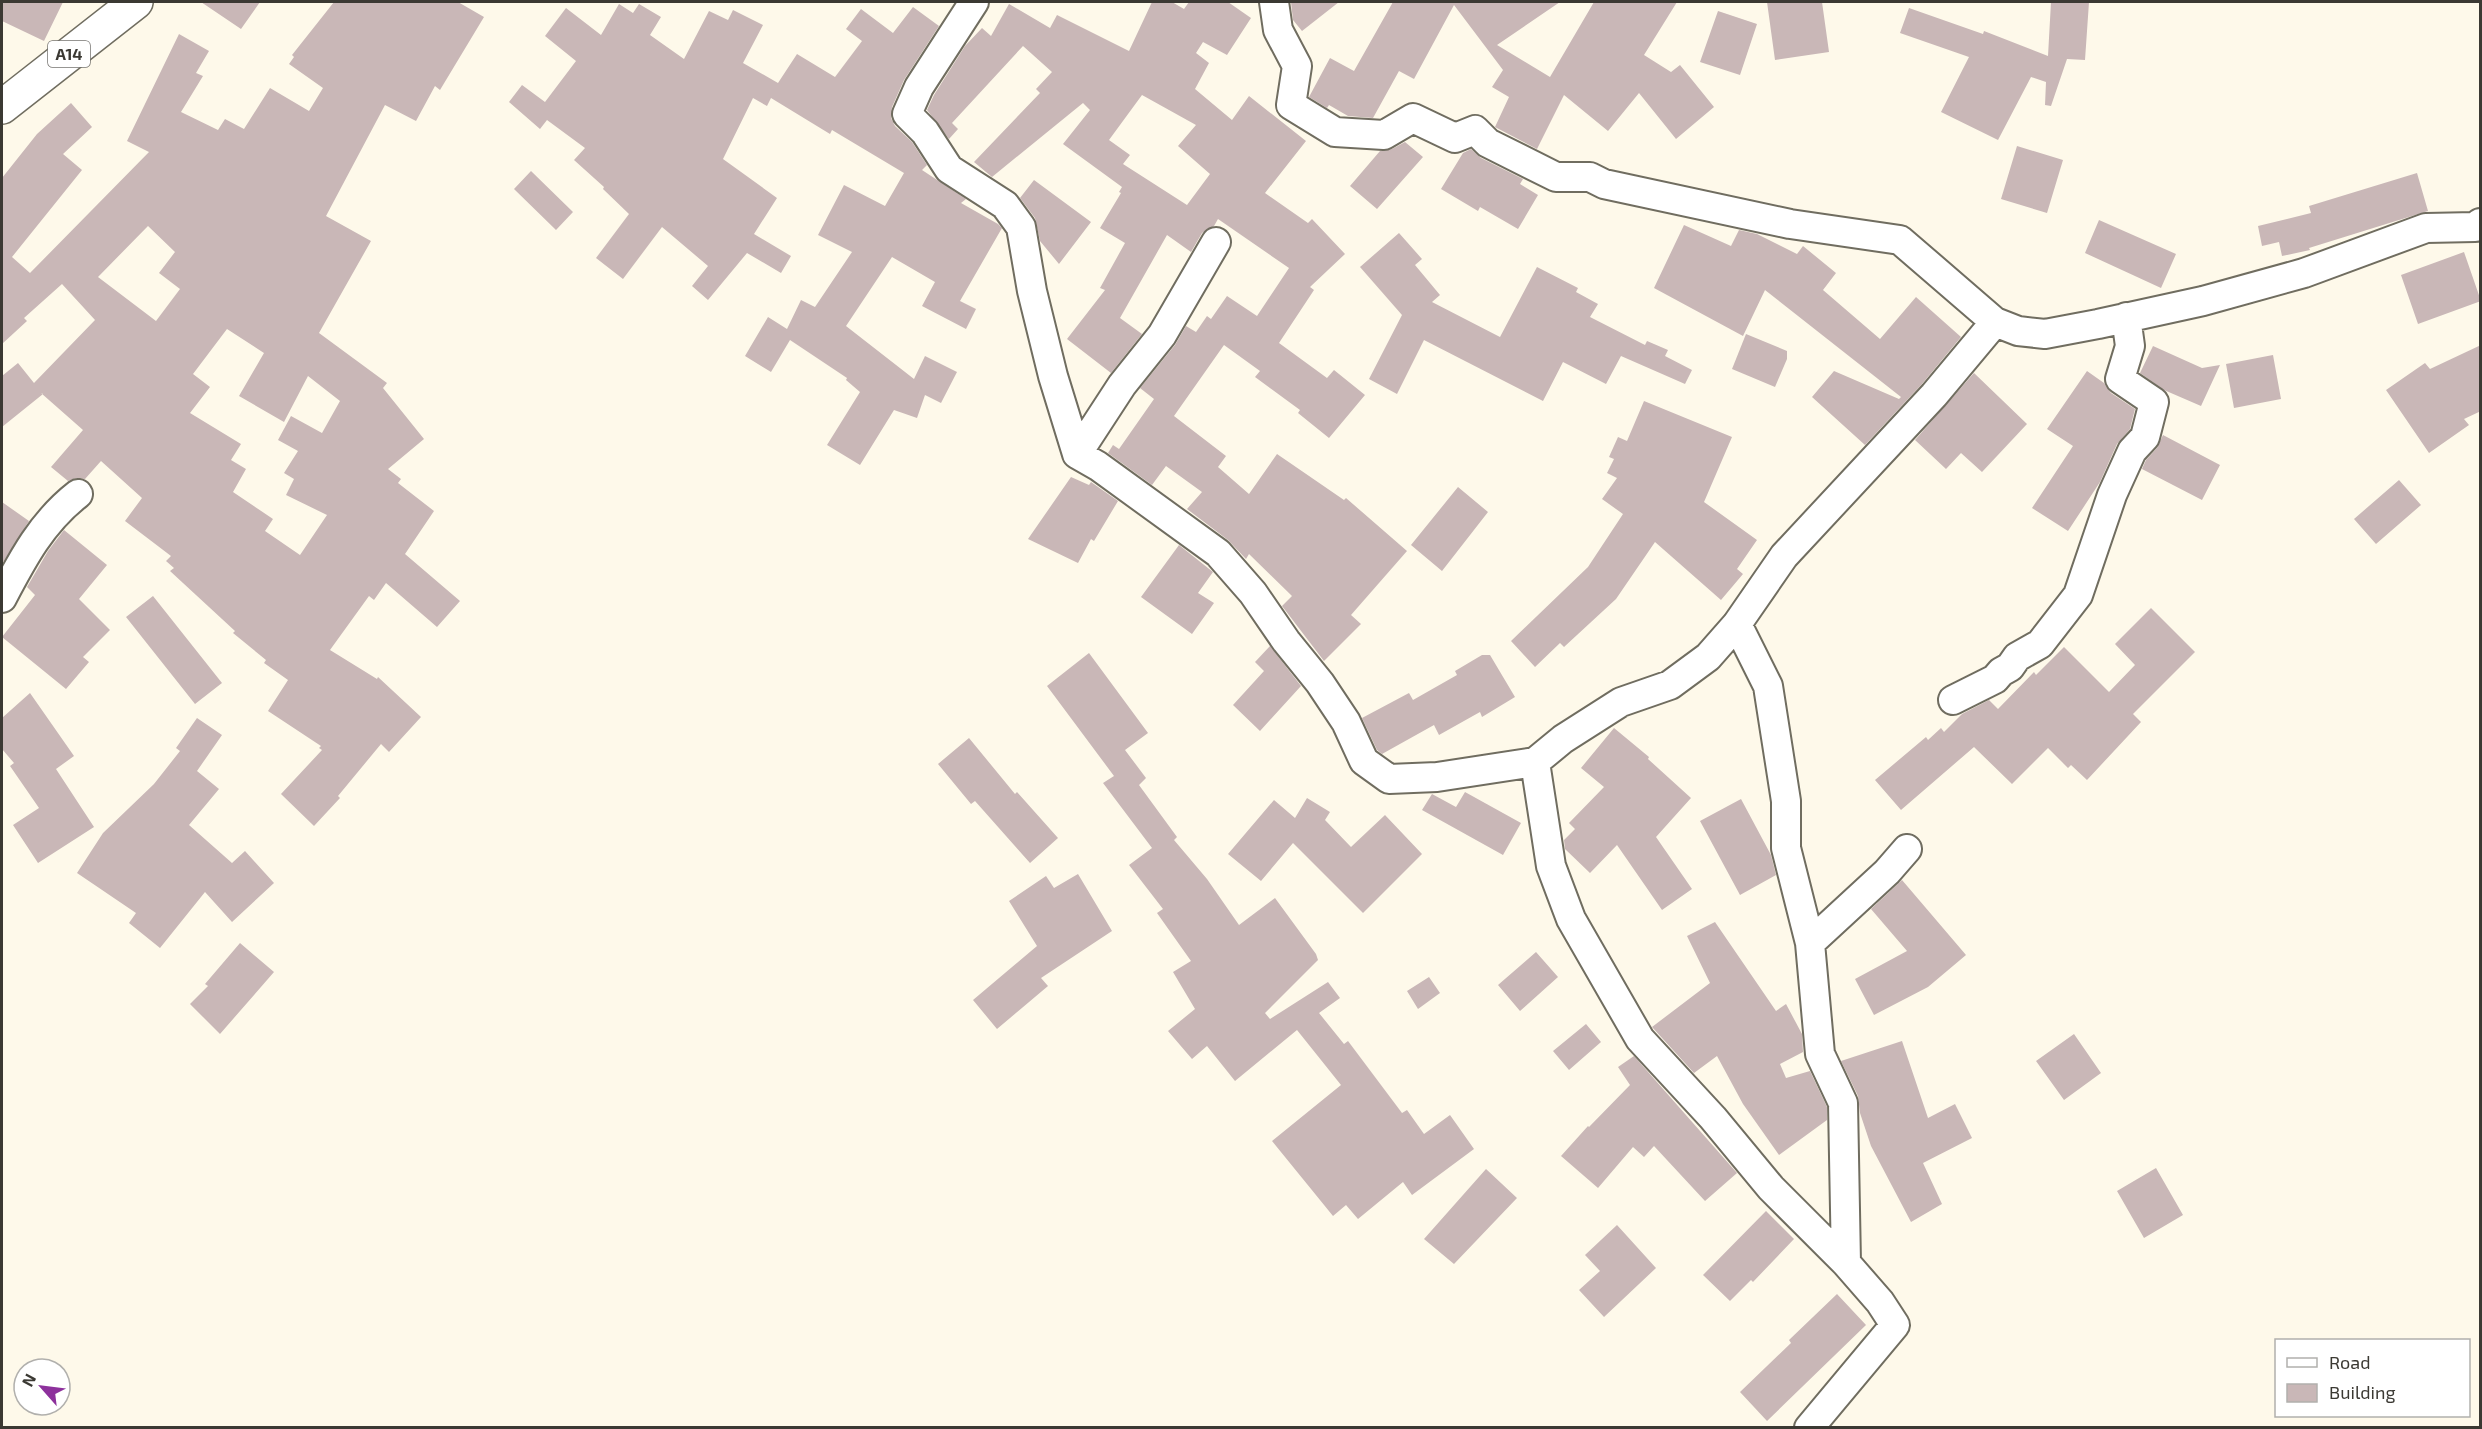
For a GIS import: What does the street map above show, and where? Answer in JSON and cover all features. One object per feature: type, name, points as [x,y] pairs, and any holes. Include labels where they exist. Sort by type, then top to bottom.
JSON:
[{"type":"highway","name":"A14","points":[[2,107],[135,2]]},
{"type":"street","points":[[975,2],[919,87],[907,114],[925,132],[949,169],[1005,206],[1021,227],[1032,291],[1050,365],[1077,454],[1098,466],[1218,554],[1253,593],[1286,641],[1320,683],[1346,722],[1364,761],[1389,779],[1437,777],[1535,762],[1563,739],[1621,702],[1670,685],[1708,657],[1737,624],[1784,556],[1904,428],[1995,322]]},
{"type":"street","points":[[1274,2],[1278,30],[1297,66],[1291,105],[1335,132],[1384,135],[1413,118],[1455,138],[1475,130],[1488,143],[1556,177],[1590,177],[1604,184],[1790,224],[1900,240],[1995,322],[2018,331],[2045,334],[2203,301],[2304,273],[2427,228],[2479,230]]},
{"type":"street","points":[[1077,454],[1122,385],[1162,335],[1216,242]]},
{"type":"street","points":[[1953,700],[1995,679],[2010,667],[2017,657],[2040,644],[2078,595],[2112,495],[2132,451],[2145,437],[2154,402],[2120,379],[2130,346],[2126,317]]},
{"type":"street","points":[[2,598],[29,546],[58,510],[78,494]]},
{"type":"street","points":[[1737,624],[1768,686],[1786,801],[1785,848],[1810,943],[1820,1054],[1844,1103],[1846,1263]]},
{"type":"street","points":[[1535,762],[1551,866],[1571,919],[1640,1039],[1713,1118],[1771,1188],[1846,1263],[1880,1302],[1894,1325],[1809,1428]]},
{"type":"street","points":[[1810,943],[1887,872],[1907,849]]},
{"type":"building","points":[[2,2],[63,2],[44,41],[2,21]]},
{"type":"building","points":[[201,2],[260,2],[241,29]]},
{"type":"building","points":[[334,2],[458,2],[484,17],[440,90],[435,86],[416,121],[385,105],[326,216],[371,241],[319,333],[387,383],[383,388],[424,439],[388,469],[401,479],[398,483],[434,511],[405,554],[460,601],[437,627],[386,583],[374,600],[369,596],[330,650],[377,679],[378,677],[421,717],[389,752],[381,744],[338,796],[340,798],[314,826],[281,794],[322,750],[319,748],[321,746],[268,711],[288,680],[264,663],[266,660],[233,633],[235,631],[170,571],[174,568],[166,561],[171,556],[125,521],[142,498],[101,461],[85,479],[76,478],[68,481],[51,467],[83,430],[43,394],[2,427],[2,376],[18,363],[34,383],[95,320],[62,284],[24,318],[27,321],[2,344],[2,178],[37,134],[71,103],[92,127],[63,154],[82,170],[12,257],[30,273],[149,152],[127,141],[179,34],[209,51],[196,73],[203,76],[181,112],[218,130],[225,119],[244,129],[270,88],[309,111],[323,88],[289,64],[294,57],[292,55]],"holes":[[[148,226],[175,252],[159,273],[180,289],[156,321],[98,277]],[[227,329],[264,353],[239,396],[284,422],[308,376],[340,401],[322,433],[291,416],[278,440],[298,451],[284,473],[294,479],[286,495],[327,515],[300,555],[265,531],[273,519],[233,492],[246,469],[231,460],[241,444],[190,413],[210,387],[193,374]]]},
{"type":"building","points":[[1152,2],[1172,2],[1184,9],[1189,2],[1228,2],[1251,18],[1227,55],[1203,42],[1196,53],[1209,63],[1195,89],[1232,120],[1249,96],[1306,141],[1265,193],[1308,223],[1312,219],[1345,254],[1310,287],[1314,290],[1279,343],[1327,378],[1334,370],[1365,395],[1329,438],[1298,413],[1300,410],[1255,377],[1260,371],[1224,345],[1174,416],[1226,456],[1218,467],[1249,494],[1277,454],[1344,500],[1346,498],[1407,551],[1351,615],[1361,624],[1324,661],[1282,606],[1292,596],[1249,554],[1246,559],[1228,540],[1187,509],[1202,492],[1166,466],[1152,485],[1108,453],[1113,445],[1119,449],[1154,399],[1140,388],[1175,345],[1186,326],[1196,332],[1207,316],[1211,319],[1227,296],[1257,316],[1289,268],[1218,219],[1214,226],[1202,233],[1191,252],[1167,235],[1120,318],[1142,334],[1111,373],[1067,339],[1105,290],[1100,288],[1125,243],[1100,228],[1121,193],[1119,192],[1122,187],[1063,144],[1090,110],[1083,103],[992,177],[974,162],[1040,93],[1036,89],[1052,72],[1023,46],[952,123],[958,129],[949,139],[927,110],[965,46],[982,28],[991,36],[1009,4],[1050,28],[1057,15],[1129,51]],"holes":[[[1142,95],[1196,125],[1178,146],[1210,174],[1187,205],[1123,164],[1130,155],[1109,140]]]},
{"type":"building","points":[[1291,2],[1339,2],[1302,31],[1293,20]]},
{"type":"building","points":[[1393,2],[1560,2],[1497,45],[1550,77],[1594,2],[1677,2],[1644,55],[1671,72],[1680,65],[1714,107],[1676,139],[1639,93],[1608,131],[1564,95],[1537,149],[1495,127],[1509,97],[1492,87],[1503,70],[1454,5],[1414,79],[1399,71],[1373,118],[1348,116],[1329,105],[1327,108],[1309,97],[1330,58],[1354,71]]},
{"type":"building","points":[[1767,2],[1822,2],[1829,52],[1775,60]]},
{"type":"building","points":[[2051,2],[2089,2],[2085,60],[2067,59],[2051,106],[2045,105],[2046,82],[2031,77],[1998,140],[1941,112],[1969,57],[1900,33],[1909,8],[1983,34],[1984,31],[2048,56]]},
{"type":"building","points":[[619,4],[633,13],[639,4],[661,17],[650,35],[684,59],[709,11],[728,20],[733,10],[763,25],[743,63],[778,83],[797,54],[835,77],[862,41],[846,29],[861,9],[893,33],[913,7],[939,26],[904,80],[892,107],[891,118],[895,126],[912,142],[927,165],[922,170],[966,199],[961,203],[1002,228],[960,301],[976,309],[966,329],[922,306],[935,282],[892,257],[846,326],[914,379],[925,356],[957,372],[941,403],[925,395],[917,418],[894,410],[860,465],[827,445],[860,392],[846,380],[847,378],[790,340],[771,372],[745,356],[768,317],[787,329],[801,300],[815,307],[852,252],[818,235],[844,185],[885,206],[904,173],[832,130],[830,134],[771,98],[767,106],[753,98],[723,159],[777,198],[754,234],[791,256],[781,273],[747,253],[708,300],[692,286],[708,266],[662,227],[623,279],[596,258],[629,214],[574,160],[585,148],[547,120],[540,129],[509,102],[522,85],[545,102],[576,61],[545,36],[566,8],[601,35]]},
{"type":"building","points":[[1718,11],[1757,24],[1740,75],[1700,62]]},
{"type":"building","points":[[1405,142],[1423,157],[1377,209],[1350,186],[1380,151],[1392,149]]},
{"type":"building","points":[[2017,146],[2063,160],[2047,213],[2001,199]]},
{"type":"building","points":[[1471,149],[1481,158],[1523,179],[1520,184],[1538,195],[1518,229],[1480,207],[1478,211],[1441,189],[1463,153]]},
{"type":"building","points":[[531,171],[573,212],[556,230],[514,189]]},
{"type":"building","points":[[2417,173],[2428,211],[2309,248],[2310,250],[2282,256],[2279,242],[2262,246],[2258,226],[2311,213],[2309,206]]},
{"type":"building","points":[[1034,180],[1091,222],[1059,264],[1040,241],[1035,218],[1020,198]]},
{"type":"building","points":[[2099,220],[2176,254],[2161,288],[2085,253]]},
{"type":"building","points":[[1684,225],[1731,246],[1739,230],[1757,234],[1797,254],[1803,246],[1836,273],[1823,290],[1880,339],[1916,297],[1961,337],[1922,384],[1865,445],[1812,397],[1834,371],[1899,399],[1901,397],[1765,290],[1743,336],[1654,288]]},
{"type":"building","points":[[1399,233],[1422,259],[1415,265],[1440,295],[1432,302],[1500,337],[1537,267],[1578,288],[1576,292],[1598,304],[1590,317],[1645,345],[1647,341],[1668,350],[1665,356],[1692,370],[1685,384],[1621,356],[1606,384],[1563,362],[1543,401],[1424,340],[1397,394],[1369,379],[1402,315],[1360,267]]},
{"type":"building","points":[[2464,252],[2481,301],[2418,324],[2401,275]]},
{"type":"building","points":[[1746,334],[1787,351],[1787,359],[1775,387],[1732,369]]},
{"type":"building","points":[[2481,345],[2481,411],[2464,419],[2469,425],[2429,453],[2386,390],[2425,363],[2430,369]]},
{"type":"building","points":[[2153,346],[2202,368],[2220,365],[2201,406],[2164,390],[2140,373]]},
{"type":"building","points":[[2273,355],[2281,399],[2234,408],[2226,364]]},
{"type":"building","points":[[2087,371],[2104,383],[2111,393],[2135,409],[2130,429],[2117,444],[2100,482],[2068,531],[2032,508],[2073,446],[2047,429]]},
{"type":"building","points":[[1974,373],[2027,424],[1982,472],[1961,453],[1946,469],[1915,440]]},
{"type":"building","points":[[1644,401],[1732,437],[1704,502],[1757,540],[1737,569],[1743,574],[1721,600],[1655,542],[1616,599],[1564,647],[1560,643],[1535,667],[1511,641],[1588,567],[1623,514],[1602,499],[1617,478],[1607,473],[1614,459],[1609,457],[1618,437],[1627,441]]},
{"type":"building","points":[[2163,435],[2220,465],[2202,500],[2142,469]]},
{"type":"building","points":[[1071,477],[1089,485],[1091,482],[1118,501],[1094,541],[1091,539],[1078,563],[1028,539]]},
{"type":"building","points":[[2399,480],[2421,505],[2376,544],[2354,519]]},
{"type":"building","points":[[1458,487],[1488,512],[1442,571],[1411,545]]},
{"type":"building","points":[[2,502],[29,521],[2,564]]},
{"type":"building","points":[[64,530],[107,565],[79,599],[110,630],[83,657],[89,662],[66,689],[2,637],[35,595],[27,587],[48,551]]},
{"type":"building","points":[[1179,545],[1213,572],[1198,593],[1214,603],[1192,634],[1141,597]]},
{"type":"building","points":[[153,596],[222,683],[195,704],[126,617]]},
{"type":"building","points":[[2151,608],[2195,652],[2133,714],[2141,722],[2087,780],[2071,765],[2068,768],[2048,748],[2012,784],[1974,747],[1901,810],[1875,780],[1926,737],[1928,740],[1941,728],[1944,732],[1962,714],[1989,700],[1998,709],[2034,672],[2036,675],[2064,647],[2109,692],[2135,665],[2115,644]]},
{"type":"building","points":[[1270,646],[1301,686],[1260,731],[1233,705],[1264,671],[1255,662]]},
{"type":"building","points":[[1089,653],[1148,733],[1125,750],[1146,778],[1139,785],[1177,837],[1174,840],[1207,879],[1239,925],[1275,898],[1316,954],[1318,960],[1265,1013],[1270,1019],[1328,982],[1340,998],[1319,1013],[1344,1044],[1348,1041],[1402,1113],[1407,1110],[1424,1134],[1450,1115],[1474,1149],[1412,1195],[1403,1182],[1358,1219],[1346,1205],[1333,1216],[1272,1141],[1341,1085],[1297,1030],[1235,1081],[1207,1046],[1192,1059],[1168,1031],[1195,1009],[1173,972],[1191,961],[1157,913],[1163,909],[1129,865],[1152,848],[1103,783],[1114,776],[1047,686]]},
{"type":"building","points":[[1482,655],[1490,655],[1515,697],[1482,717],[1480,712],[1439,735],[1434,725],[1382,754],[1377,750],[1362,718],[1409,693],[1413,700],[1457,675],[1455,671]]},
{"type":"building","points":[[30,693],[74,756],[56,769],[94,827],[38,863],[13,825],[39,808],[10,766],[14,763],[2,749],[2,718]]},
{"type":"building","points":[[197,718],[222,735],[197,771],[219,789],[189,825],[232,863],[245,851],[274,883],[232,922],[205,892],[160,948],[129,923],[136,913],[77,873],[103,833],[154,784],[180,751],[176,748]]},
{"type":"building","points":[[1614,728],[1649,757],[1648,759],[1691,798],[1656,837],[1692,889],[1662,910],[1617,845],[1590,873],[1565,849],[1564,840],[1575,829],[1569,823],[1604,787],[1581,768]]},
{"type":"building","points":[[969,738],[1015,794],[1017,792],[1058,838],[1030,863],[975,801],[971,804],[938,764]]},
{"type":"building","points":[[1465,792],[1521,823],[1503,855],[1422,810],[1432,794],[1456,807]]},
{"type":"building","points":[[1307,798],[1330,812],[1325,820],[1351,847],[1385,815],[1422,854],[1363,913],[1293,843],[1261,881],[1228,854],[1274,800],[1295,818]]},
{"type":"building","points":[[1741,799],[1771,855],[1776,875],[1740,895],[1700,821]]},
{"type":"building","points":[[1078,874],[1112,931],[1041,978],[1048,986],[997,1029],[973,1000],[1037,946],[1009,901],[1046,876],[1054,888]]},
{"type":"building","points":[[1902,880],[1966,955],[1928,987],[1874,1015],[1855,979],[1907,951],[1871,909]]},
{"type":"building","points":[[1715,922],[1776,1011],[1786,1004],[1802,1034],[1803,1052],[1780,1064],[1786,1078],[1810,1071],[1827,1107],[1827,1120],[1779,1155],[1743,1104],[1717,1056],[1694,1073],[1652,1027],[1710,983],[1687,936]]},
{"type":"building","points":[[240,943],[274,972],[220,1034],[190,1004],[208,986],[205,984]]},
{"type":"building","points":[[1536,952],[1558,977],[1520,1011],[1498,985]]},
{"type":"building","points":[[1429,977],[1440,993],[1418,1009],[1407,991]]},
{"type":"building","points":[[1586,1024],[1601,1042],[1569,1070],[1553,1051]]},
{"type":"building","points":[[2074,1034],[2101,1073],[2064,1100],[2036,1061]]},
{"type":"building","points":[[1902,1041],[1928,1118],[1955,1104],[1972,1138],[1923,1163],[1942,1204],[1911,1222],[1871,1146],[1860,1113],[1858,1096],[1841,1061]]},
{"type":"building","points":[[1634,1056],[1737,1173],[1705,1201],[1654,1146],[1644,1157],[1633,1147],[1598,1188],[1561,1156],[1630,1085],[1618,1067]]},
{"type":"building","points":[[2156,1168],[2183,1215],[2144,1238],[2117,1191]]},
{"type":"building","points":[[1486,1169],[1517,1198],[1454,1264],[1424,1239]]},
{"type":"building","points":[[1766,1211],[1794,1239],[1753,1282],[1751,1280],[1730,1301],[1703,1275]]},
{"type":"building","points":[[1617,1225],[1656,1268],[1604,1317],[1579,1290],[1600,1271],[1585,1255]]},
{"type":"building","points":[[1837,1294],[1866,1325],[1767,1421],[1740,1392]]}]
